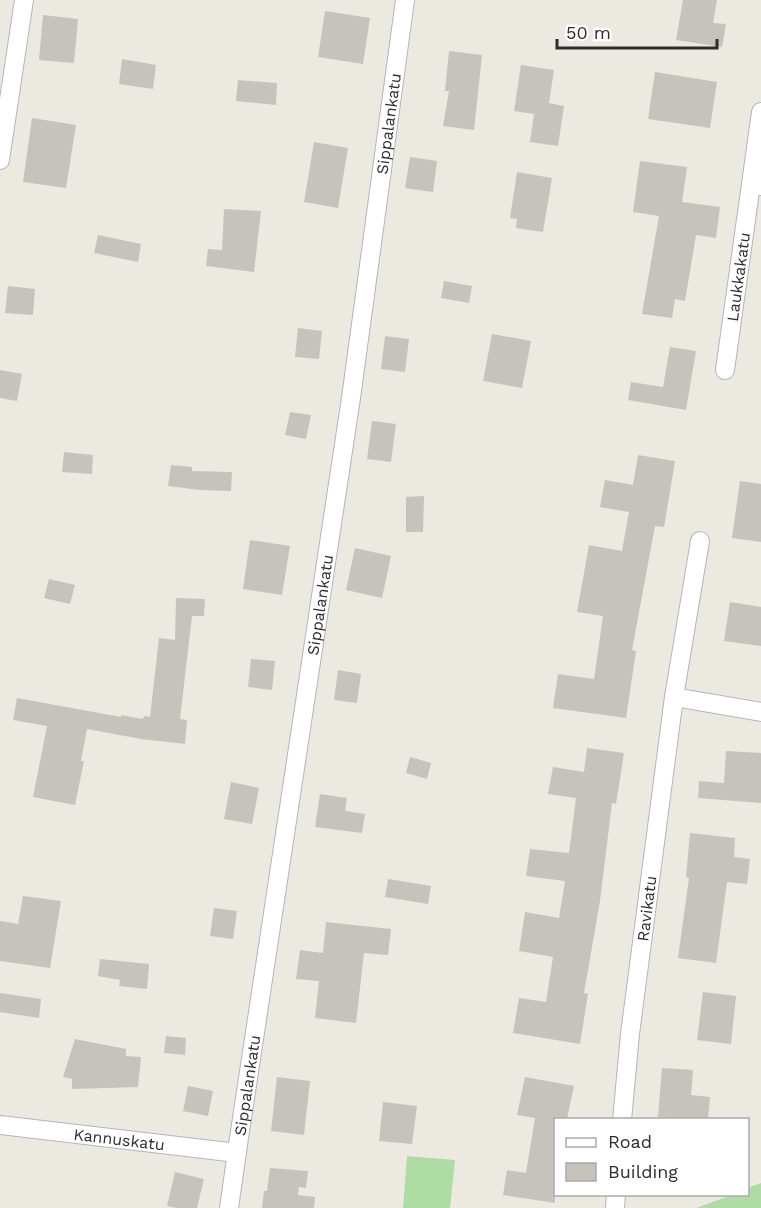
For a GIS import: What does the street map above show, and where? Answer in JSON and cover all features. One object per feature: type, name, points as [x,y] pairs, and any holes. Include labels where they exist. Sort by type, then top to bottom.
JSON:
[{"type":"street","points":[[0,160],[24,0]]},
{"type":"street","name":"Sippalankatu","points":[[230,1208],[351,398],[405,0]]},
{"type":"street","name":"Laukkakatu","points":[[725,370],[756,185],[761,112]]},
{"type":"street","name":"Ravikatu","points":[[622,1118],[630,1034],[674,697],[700,541]]},
{"type":"street","points":[[674,697],[761,712]]},
{"type":"street","name":"Kannuskatu","points":[[0,1125],[237,1153]]},
{"type":"green space","points":[[407,1156],[455,1160],[450,1208],[403,1208]]},
{"type":"green space","points":[[761,1183],[761,1208],[696,1208],[729,1196],[749,1196],[749,1188]]},
{"type":"building","points":[[683,0],[717,0],[713,23],[726,24],[722,47],[676,40]]},
{"type":"building","points":[[325,11],[370,18],[363,64],[318,57]]},
{"type":"building","points":[[43,15],[78,19],[74,63],[39,60]]},
{"type":"building","points":[[449,51],[482,55],[474,130],[443,126],[449,91],[445,91]]},
{"type":"building","points":[[122,59],[156,65],[153,89],[119,84]]},
{"type":"building","points":[[521,65],[554,70],[549,103],[564,106],[558,146],[530,142],[534,114],[514,111]]},
{"type":"building","points":[[655,72],[717,82],[710,128],[648,119]]},
{"type":"building","points":[[238,80],[277,83],[276,105],[236,101]]},
{"type":"building","points":[[32,118],[76,125],[66,188],[23,182]]},
{"type":"building","points":[[314,142],[348,148],[338,208],[304,202]]},
{"type":"building","points":[[410,157],[437,161],[433,192],[405,188]]},
{"type":"building","points":[[640,161],[687,167],[682,202],[720,207],[716,238],[696,235],[685,301],[675,299],[672,318],[642,314],[659,216],[633,212]]},
{"type":"building","points":[[517,172],[552,178],[543,232],[516,228],[517,219],[510,218]]},
{"type":"building","points":[[224,209],[261,211],[254,272],[206,266],[208,249],[222,250]]},
{"type":"building","points":[[98,235],[141,244],[138,262],[94,253]]},
{"type":"building","points":[[444,281],[472,286],[469,303],[441,298]]},
{"type":"building","points":[[8,286],[35,289],[33,315],[5,313]]},
{"type":"building","points":[[298,328],[322,331],[319,359],[295,357]]},
{"type":"building","points":[[492,334],[531,341],[522,388],[483,381]]},
{"type":"building","points":[[385,336],[409,339],[405,372],[381,369]]},
{"type":"building","points":[[670,347],[696,351],[686,410],[628,400],[631,382],[663,387]]},
{"type":"building","points":[[0,370],[22,374],[17,401],[0,398]]},
{"type":"building","points":[[290,412],[311,415],[306,439],[285,435]]},
{"type":"building","points":[[372,421],[396,424],[391,462],[367,459]]},
{"type":"building","points":[[64,452],[93,455],[92,474],[62,472]]},
{"type":"building","points":[[638,455],[675,461],[664,527],[655,526],[632,650],[636,651],[626,718],[553,708],[558,674],[594,679],[603,616],[577,612],[589,545],[622,551],[629,512],[600,507],[605,480],[633,485]]},
{"type":"building","points":[[171,465],[192,467],[192,471],[232,472],[231,491],[168,486]]},
{"type":"building","points":[[740,481],[761,484],[761,542],[732,538]]},
{"type":"building","points":[[424,496],[423,532],[406,532],[406,497]]},
{"type":"building","points":[[250,540],[290,546],[282,595],[243,589]]},
{"type":"building","points":[[355,548],[391,556],[382,598],[346,590]]},
{"type":"building","points":[[49,579],[75,585],[70,604],[44,598]]},
{"type":"building","points":[[176,598],[205,599],[204,616],[192,616],[180,719],[187,720],[185,744],[87,729],[81,761],[84,761],[75,805],[33,797],[47,726],[13,720],[17,698],[121,717],[121,715],[143,719],[144,716],[150,717],[159,638],[175,640]]},
{"type":"building","points":[[730,602],[761,607],[761,646],[724,641]]},
{"type":"building","points":[[251,659],[275,661],[272,690],[248,687]]},
{"type":"building","points":[[338,670],[361,674],[357,703],[334,700]]},
{"type":"building","points":[[587,748],[624,753],[616,804],[612,803],[600,901],[584,993],[588,994],[580,1044],[513,1033],[519,998],[546,1002],[553,957],[519,951],[525,912],[559,918],[565,881],[526,876],[530,849],[569,853],[576,798],[548,794],[553,767],[584,772]]},
{"type":"building","points":[[726,751],[761,753],[761,803],[698,798],[699,781],[724,783]]},
{"type":"building","points":[[410,757],[431,763],[427,779],[406,773]]},
{"type":"building","points":[[231,782],[259,788],[252,824],[224,819]]},
{"type":"building","points":[[320,794],[347,798],[345,811],[365,814],[362,833],[315,827]]},
{"type":"building","points":[[690,833],[735,838],[734,857],[750,859],[747,884],[727,882],[716,963],[678,958],[689,878],[686,877]]},
{"type":"building","points":[[388,879],[431,886],[428,904],[385,897]]},
{"type":"building","points":[[23,896],[61,901],[50,968],[0,961],[0,921],[18,924]]},
{"type":"building","points":[[214,908],[237,911],[233,939],[210,936]]},
{"type":"building","points":[[326,922],[391,929],[388,955],[364,953],[356,1023],[315,1018],[319,981],[296,979],[300,950],[323,953]]},
{"type":"building","points":[[100,959],[149,964],[147,989],[119,986],[120,980],[98,976]]},
{"type":"building","points":[[703,992],[736,996],[731,1044],[697,1040]]},
{"type":"building","points":[[0,993],[41,999],[39,1018],[0,1012]]},
{"type":"building","points":[[166,1036],[186,1038],[185,1055],[164,1053]]},
{"type":"building","points":[[75,1039],[126,1049],[126,1056],[141,1057],[138,1087],[72,1089],[72,1079],[63,1077]]},
{"type":"building","points":[[662,1068],[693,1070],[691,1095],[710,1097],[708,1118],[658,1117]]},
{"type":"building","points":[[277,1077],[310,1081],[304,1135],[271,1131]]},
{"type":"building","points":[[525,1077],[574,1086],[567,1118],[554,1118],[555,1203],[503,1195],[507,1170],[526,1173],[535,1118],[517,1115]]},
{"type":"building","points":[[188,1086],[213,1091],[208,1116],[183,1111]]},
{"type":"building","points":[[383,1102],[417,1106],[412,1144],[379,1141]]},
{"type":"building","points":[[270,1168],[308,1171],[306,1188],[299,1187],[298,1195],[315,1197],[314,1208],[262,1208]]},
{"type":"building","points":[[175,1172],[204,1179],[197,1208],[167,1206]]}]
